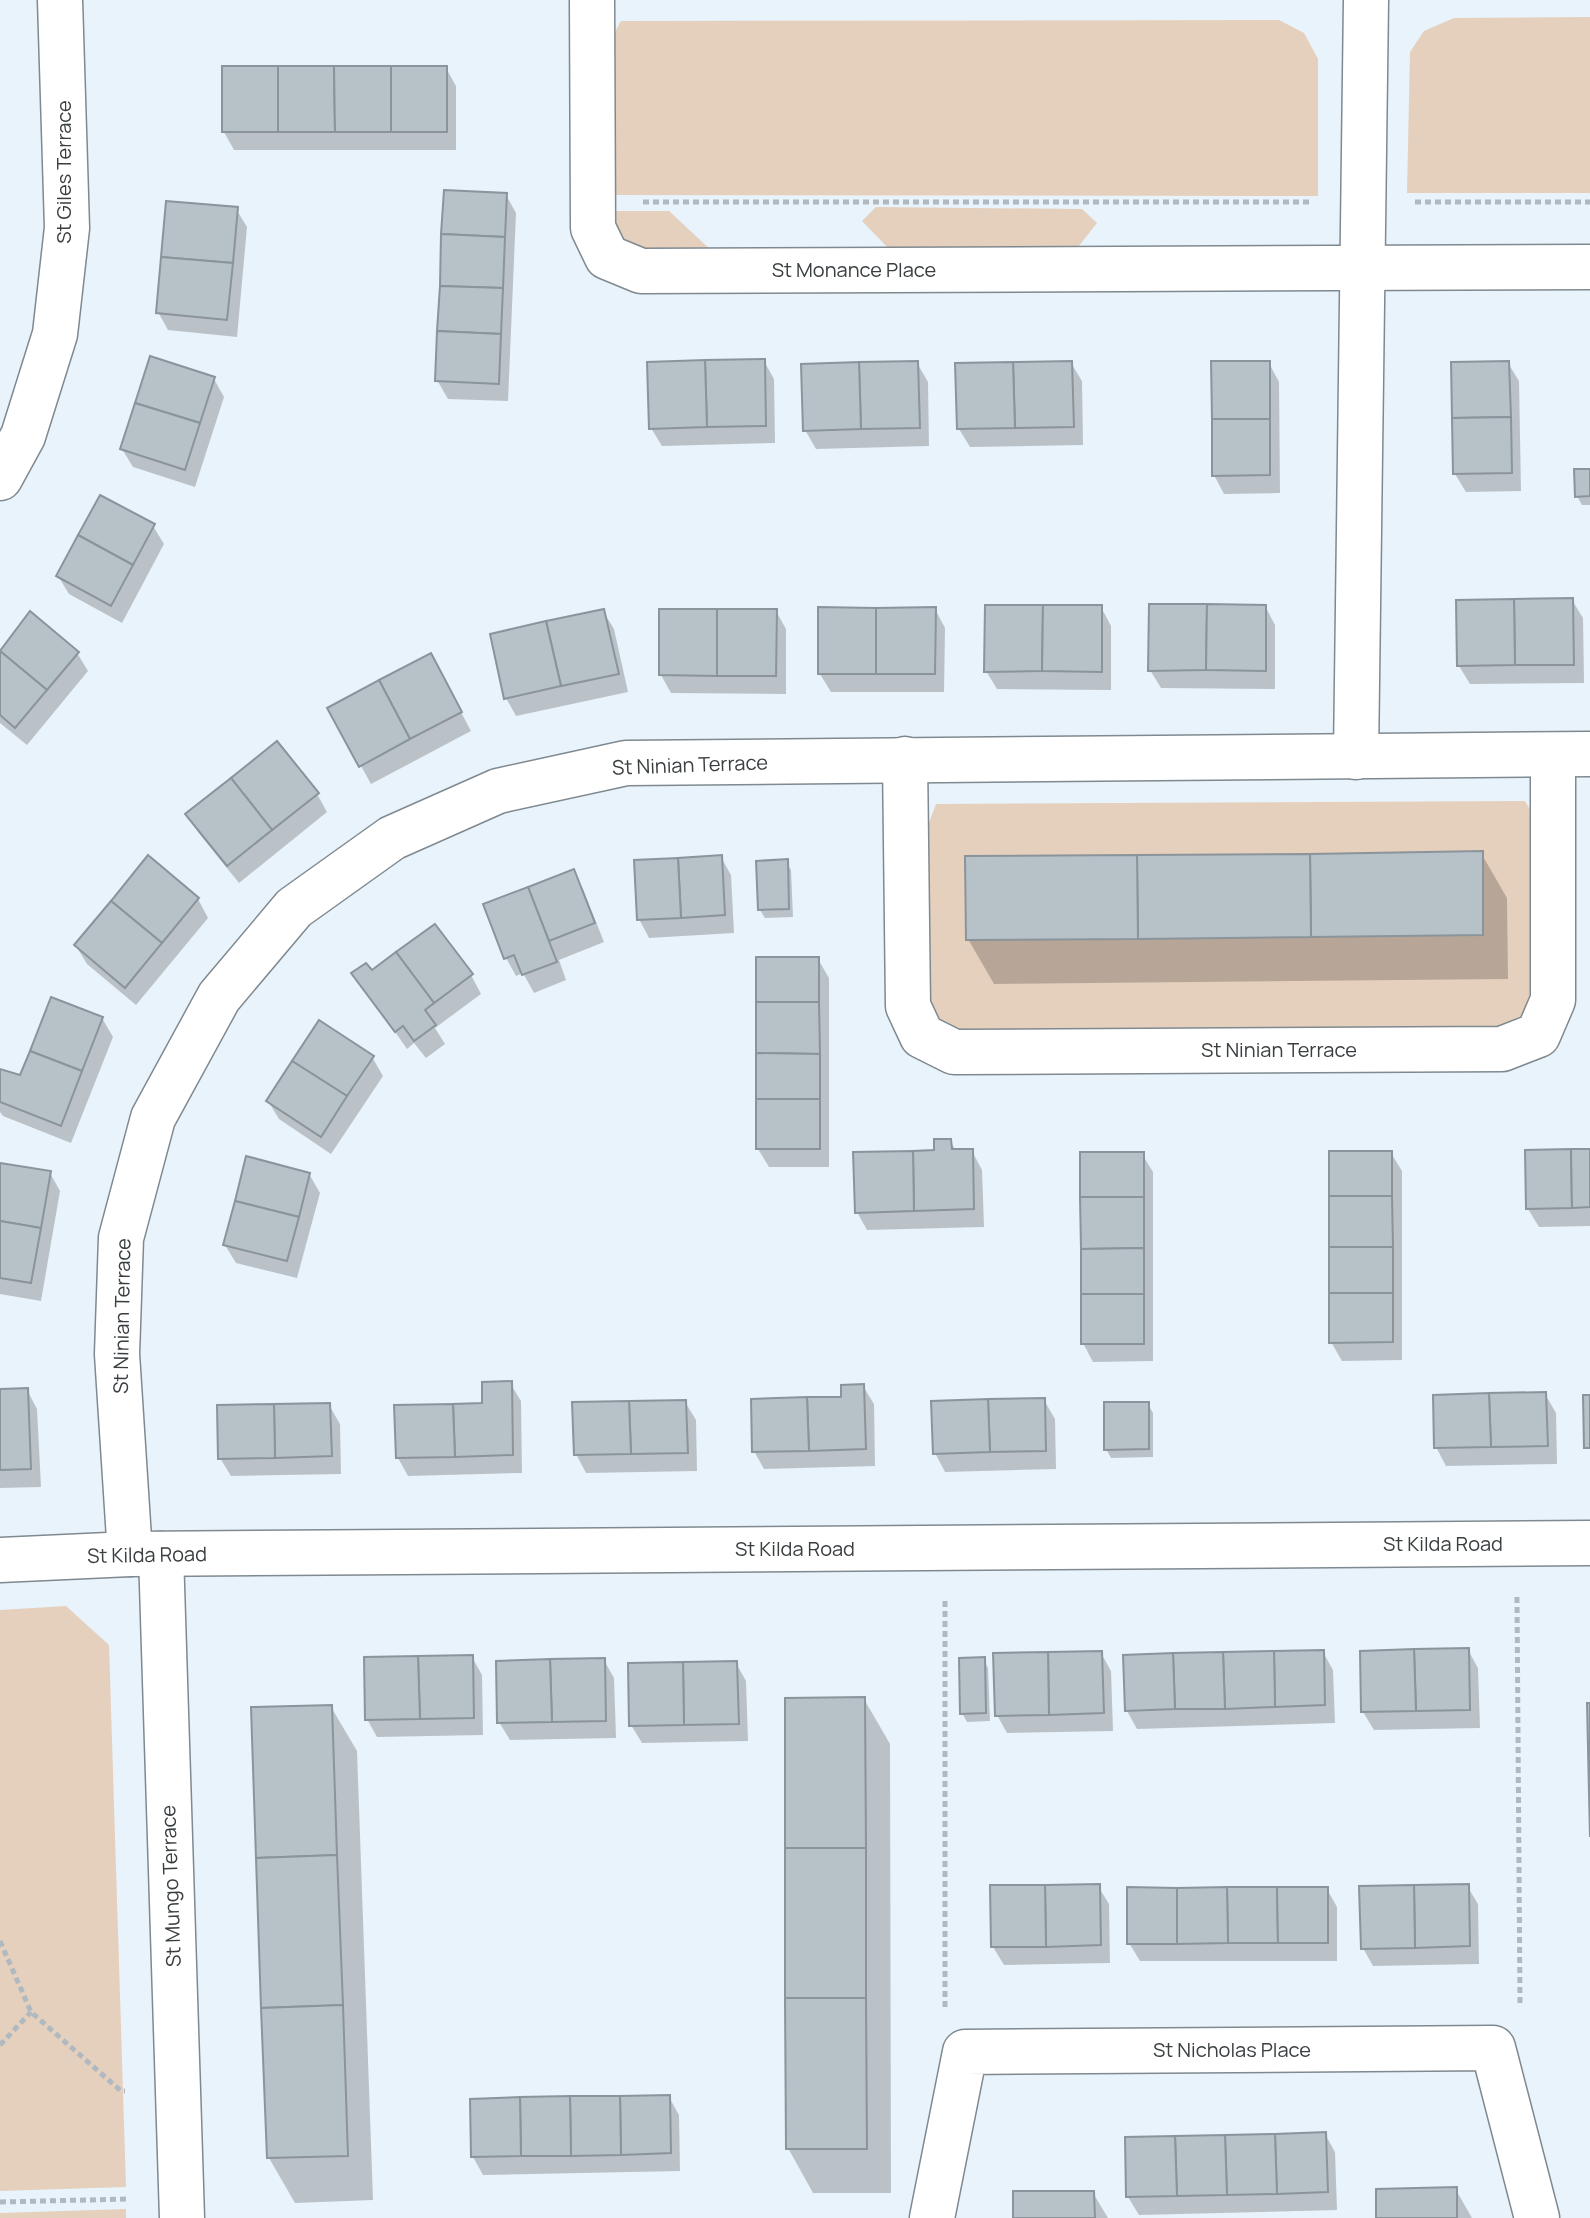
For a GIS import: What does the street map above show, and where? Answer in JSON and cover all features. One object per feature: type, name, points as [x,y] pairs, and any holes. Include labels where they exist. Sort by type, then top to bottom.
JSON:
[{"type":"street","name":"St Giles Terrace","points":[[0,478],[23,436],[55,334],[67,228],[60,0]]},
{"type":"street","name":"St Monance Place","points":[[592,0],[593,228],[607,257],[641,271],[1590,267]]},
{"type":"street","points":[[1356,757],[1366,0]]},
{"type":"street","name":"St Ninian Terrace","points":[[146,1554],[117,1354],[121,1238],[153,1118],[219,997],[294,908],[392,838],[498,791],[626,763],[905,759],[1571,754],[1553,1000],[1538,1035],[1502,1049],[954,1052],[922,1036],[908,1006],[905,759]]},
{"type":"street","name":"St Kilda Road","points":[[0,1560],[146,1554],[1590,1543]]},
{"type":"street","name":"St Mungo Terrace","points":[[146,1554],[178,2089],[182,2208]]},
{"type":"street","points":[[1493,2048],[1537,2218]]},
{"type":"street","name":"St Nicholas Place","points":[[965,2052],[1493,2048]]},
{"type":"street","points":[[932,2218],[965,2052]]},
{"type":"path","points":[[593,202],[1590,202]]},
{"type":"path","points":[[1493,2048],[1520,2006],[1517,1543]]},
{"type":"path","points":[[945,1548],[945,2011],[965,2052]]},
{"type":"path","points":[[0,1941],[31,2012],[121,2091],[178,2089]]},
{"type":"path","points":[[0,2045],[31,2012]]},
{"type":"path","points":[[0,2202],[182,2208]]},
{"type":"shaded area","points":[[1590,17],[1590,193],[1407,193],[1410,52],[1424,31],[1454,18]]},
{"type":"shaded area","points":[[1279,20],[1304,33],[1318,59],[1318,196],[611,195],[611,39],[621,21]]},
{"type":"shaded area","points":[[876,207],[1082,209],[1097,223],[1075,251],[892,252],[862,221]]},
{"type":"shaded area","points":[[610,211],[669,211],[713,252],[642,254],[618,241]]},
{"type":"shaded area","points":[[1525,801],[1535,818],[1536,1002],[1522,1022],[1499,1030],[954,1032],[937,1022],[928,1005],[924,836],[936,804]]},
{"type":"shaded area","points":[[66,1606],[109,1645],[126,2187],[0,2191],[0,1610]]},
{"type":"shaded area","points":[[126,2209],[126,2218],[0,2218],[0,2213]]},
{"type":"building","points":[[222,66],[278,66],[278,132],[222,132]]},
{"type":"building","points":[[278,66],[334,66],[335,132],[278,132]]},
{"type":"building","points":[[334,66],[391,66],[391,132],[335,132]]},
{"type":"building","points":[[391,66],[447,66],[447,132],[391,132]]},
{"type":"building","points":[[444,190],[507,193],[505,237],[441,234]]},
{"type":"building","points":[[166,201],[238,207],[233,263],[161,257]]},
{"type":"building","points":[[441,234],[505,237],[503,288],[440,286]]},
{"type":"building","points":[[161,257],[233,263],[227,320],[156,313]]},
{"type":"building","points":[[440,286],[503,288],[501,334],[437,331]]},
{"type":"building","points":[[437,331],[501,334],[499,384],[435,381]]},
{"type":"building","points":[[150,356],[215,377],[200,423],[135,403]]},
{"type":"building","points":[[765,359],[766,426],[707,427],[705,360]]},
{"type":"building","points":[[705,360],[707,427],[649,429],[647,362]]},
{"type":"building","points":[[918,361],[920,428],[861,429],[859,362]]},
{"type":"building","points":[[1072,361],[1074,427],[1015,428],[1013,362]]},
{"type":"building","points":[[1211,361],[1270,361],[1270,419],[1212,419]]},
{"type":"building","points":[[1509,361],[1511,417],[1452,418],[1451,362]]},
{"type":"building","points":[[859,362],[861,429],[803,431],[801,364]]},
{"type":"building","points":[[1013,362],[1015,428],[957,429],[955,363]]},
{"type":"building","points":[[135,403],[200,423],[185,470],[120,449]]},
{"type":"building","points":[[1511,417],[1512,473],[1453,474],[1452,418]]},
{"type":"building","points":[[1212,419],[1270,419],[1270,475],[1212,476]]},
{"type":"building","points":[[1574,469],[1590,469],[1590,496],[1575,497]]},
{"type":"building","points":[[100,495],[155,524],[133,565],[78,535]]},
{"type":"building","points":[[78,535],[133,565],[111,606],[56,576]]},
{"type":"building","points":[[1573,598],[1574,665],[1515,665],[1514,599]]},
{"type":"building","points":[[1514,599],[1515,665],[1457,666],[1456,600]]},
{"type":"building","points":[[1149,604],[1207,604],[1206,670],[1148,671]]},
{"type":"building","points":[[1207,604],[1266,605],[1266,671],[1206,670]]},
{"type":"building","points":[[985,605],[1043,605],[1042,671],[984,672]]},
{"type":"building","points":[[1043,605],[1102,605],[1102,672],[1042,671]]},
{"type":"building","points":[[818,607],[876,608],[876,674],[818,674]]},
{"type":"building","points":[[936,607],[935,674],[876,674],[876,608]]},
{"type":"building","points":[[604,609],[619,674],[561,686],[546,621]]},
{"type":"building","points":[[659,609],[717,609],[717,676],[659,675]]},
{"type":"building","points":[[717,609],[777,609],[776,676],[717,676]]},
{"type":"building","points":[[30,611],[79,652],[47,690],[0,651]]},
{"type":"building","points":[[546,621],[561,686],[504,699],[490,634]]},
{"type":"building","points":[[0,651],[47,690],[15,728],[0,715]]},
{"type":"building","points":[[431,653],[462,712],[410,739],[379,680]]},
{"type":"building","points":[[379,680],[410,739],[359,767],[327,708]]},
{"type":"building","points":[[277,741],[319,793],[272,830],[231,778]]},
{"type":"building","points":[[231,778],[272,830],[227,866],[185,814]]},
{"type":"building","points":[[1483,851],[1483,935],[1311,937],[1310,854]]},
{"type":"building","points":[[1310,854],[1311,937],[1138,939],[1137,855]]},
{"type":"building","points":[[148,855],[199,898],[162,943],[111,901]]},
{"type":"building","points":[[722,855],[725,915],[681,918],[678,858]]},
{"type":"building","points":[[1137,855],[1138,939],[966,940],[965,856]]},
{"type":"building","points":[[678,858],[681,918],[637,920],[634,860]]},
{"type":"building","points":[[788,859],[789,909],[758,910],[756,861]]},
{"type":"building","points":[[574,869],[595,923],[549,941],[528,887]]},
{"type":"building","points":[[528,887],[557,962],[522,975],[514,955],[504,959],[483,904]]},
{"type":"building","points":[[111,901],[162,943],[125,988],[74,945]]},
{"type":"building","points":[[435,924],[473,974],[434,1003],[396,952]]},
{"type":"building","points":[[396,952],[434,1003],[425,1010],[436,1025],[414,1041],[403,1026],[395,1032],[351,973],[366,963],[372,970]]},
{"type":"building","points":[[756,957],[819,957],[819,1002],[756,1002]]},
{"type":"building","points":[[51,997],[103,1017],[82,1071],[30,1051]]},
{"type":"building","points":[[756,1002],[819,1002],[820,1054],[756,1053]]},
{"type":"building","points":[[319,1020],[374,1056],[347,1096],[292,1061]]},
{"type":"building","points":[[30,1051],[82,1071],[61,1126],[0,1102],[0,1069],[20,1075]]},
{"type":"building","points":[[756,1053],[820,1054],[820,1099],[756,1099]]},
{"type":"building","points":[[292,1061],[347,1096],[321,1137],[266,1101]]},
{"type":"building","points":[[756,1099],[820,1099],[820,1149],[756,1149]]},
{"type":"building","points":[[934,1139],[951,1139],[952,1149],[973,1149],[974,1209],[914,1211],[913,1151],[934,1150]]},
{"type":"building","points":[[1571,1149],[1572,1208],[1526,1209],[1525,1150]]},
{"type":"building","points":[[1571,1149],[1590,1149],[1590,1207],[1572,1208]]},
{"type":"building","points":[[913,1151],[914,1211],[855,1213],[853,1152]]},
{"type":"building","points":[[1329,1151],[1392,1151],[1392,1196],[1329,1196]]},
{"type":"building","points":[[1080,1152],[1144,1152],[1144,1197],[1080,1197]]},
{"type":"building","points":[[246,1156],[310,1173],[299,1217],[235,1201]]},
{"type":"building","points":[[0,1163],[51,1171],[41,1228],[0,1221]]},
{"type":"building","points":[[1329,1196],[1392,1196],[1393,1247],[1329,1247]]},
{"type":"building","points":[[1080,1197],[1144,1197],[1144,1248],[1081,1249]]},
{"type":"building","points":[[235,1201],[299,1217],[287,1261],[223,1245]]},
{"type":"building","points":[[0,1221],[41,1228],[31,1283],[0,1278]]},
{"type":"building","points":[[1329,1247],[1393,1247],[1393,1293],[1329,1293]]},
{"type":"building","points":[[1144,1248],[1144,1294],[1081,1294],[1081,1249]]},
{"type":"building","points":[[1329,1293],[1393,1293],[1393,1342],[1329,1343]]},
{"type":"building","points":[[1081,1294],[1144,1294],[1144,1344],[1081,1344]]},
{"type":"building","points":[[512,1381],[513,1455],[455,1457],[453,1404],[482,1403],[482,1382]]},
{"type":"building","points":[[864,1384],[866,1449],[809,1451],[807,1397],[841,1397],[841,1385]]},
{"type":"building","points":[[28,1388],[31,1469],[0,1470],[0,1389]]},
{"type":"building","points":[[1546,1392],[1548,1446],[1491,1447],[1489,1393]]},
{"type":"building","points":[[1489,1393],[1491,1447],[1434,1448],[1433,1395]]},
{"type":"building","points":[[1583,1395],[1590,1395],[1590,1448],[1584,1448]]},
{"type":"building","points":[[807,1397],[809,1451],[752,1452],[751,1399]]},
{"type":"building","points":[[1045,1398],[1046,1451],[990,1452],[988,1399]]},
{"type":"building","points":[[988,1399],[990,1452],[933,1454],[931,1401]]},
{"type":"building","points":[[686,1400],[688,1453],[631,1454],[629,1401]]},
{"type":"building","points":[[629,1401],[631,1454],[574,1455],[572,1402]]},
{"type":"building","points":[[1104,1402],[1149,1402],[1149,1449],[1104,1450]]},
{"type":"building","points":[[330,1403],[332,1456],[275,1458],[274,1404]]},
{"type":"building","points":[[274,1404],[275,1458],[218,1459],[217,1405]]},
{"type":"building","points":[[453,1404],[455,1457],[396,1458],[394,1405]]},
{"type":"building","points":[[1469,1648],[1470,1710],[1416,1711],[1414,1649]]},
{"type":"building","points":[[1414,1649],[1416,1711],[1361,1712],[1360,1651]]},
{"type":"building","points":[[1324,1650],[1325,1705],[1275,1707],[1274,1651]]},
{"type":"building","points":[[1102,1651],[1104,1713],[1049,1715],[1048,1652]]},
{"type":"building","points":[[1274,1651],[1275,1707],[1225,1709],[1223,1652]]},
{"type":"building","points":[[1048,1652],[1049,1715],[995,1716],[993,1653]]},
{"type":"building","points":[[1223,1652],[1225,1709],[1175,1709],[1173,1653]]},
{"type":"building","points":[[1173,1653],[1175,1709],[1125,1711],[1123,1655]]},
{"type":"building","points":[[473,1655],[474,1718],[420,1719],[418,1656]]},
{"type":"building","points":[[418,1656],[420,1719],[365,1720],[364,1657]]},
{"type":"building","points":[[985,1657],[986,1713],[960,1714],[959,1658]]},
{"type":"building","points":[[605,1658],[606,1721],[552,1722],[550,1659]]},
{"type":"building","points":[[550,1659],[552,1722],[497,1723],[496,1661]]},
{"type":"building","points":[[737,1661],[739,1724],[684,1725],[683,1662]]},
{"type":"building","points":[[683,1662],[684,1725],[629,1726],[628,1663]]},
{"type":"building","points":[[865,1697],[866,1848],[785,1848],[785,1698]]},
{"type":"building","points":[[1587,1703],[1590,1703],[1590,1837]]},
{"type":"building","points":[[332,1705],[337,1855],[256,1858],[251,1707]]},
{"type":"building","points":[[785,1848],[866,1848],[866,1998],[785,1998]]},
{"type":"building","points":[[337,1855],[343,2005],[261,2008],[256,1858]]},
{"type":"building","points":[[1100,1884],[1101,1945],[1046,1947],[1045,1885]]},
{"type":"building","points":[[1469,1884],[1470,1946],[1415,1948],[1414,1885]]},
{"type":"building","points":[[990,1885],[1045,1885],[1046,1947],[991,1947]]},
{"type":"building","points":[[1414,1885],[1415,1948],[1361,1949],[1359,1886]]},
{"type":"building","points":[[1127,1887],[1177,1888],[1177,1944],[1127,1944]]},
{"type":"building","points":[[1227,1887],[1277,1887],[1278,1943],[1228,1943]]},
{"type":"building","points":[[1227,1887],[1228,1943],[1177,1944],[1177,1888]]},
{"type":"building","points":[[1277,1887],[1328,1887],[1328,1943],[1278,1943]]},
{"type":"building","points":[[785,1998],[866,1998],[867,2149],[786,2149]]},
{"type":"building","points":[[343,2005],[348,2156],[267,2158],[261,2008]]},
{"type":"building","points":[[670,2095],[671,2153],[621,2155],[620,2096]]},
{"type":"building","points":[[570,2096],[620,2096],[621,2155],[571,2156]]},
{"type":"building","points":[[570,2096],[571,2156],[521,2156],[520,2097]]},
{"type":"building","points":[[520,2097],[521,2156],[471,2157],[470,2099]]},
{"type":"building","points":[[1326,2132],[1328,2192],[1277,2194],[1275,2134]]},
{"type":"building","points":[[1275,2134],[1277,2194],[1227,2195],[1225,2135]]},
{"type":"building","points":[[1225,2135],[1227,2195],[1177,2196],[1175,2136]]},
{"type":"building","points":[[1175,2136],[1177,2196],[1126,2197],[1125,2137]]},
{"type":"building","points":[[1457,2187],[1457,2218],[1376,2218],[1376,2189]]},
{"type":"building","points":[[1013,2191],[1094,2191],[1095,2218],[1013,2218]]}]
